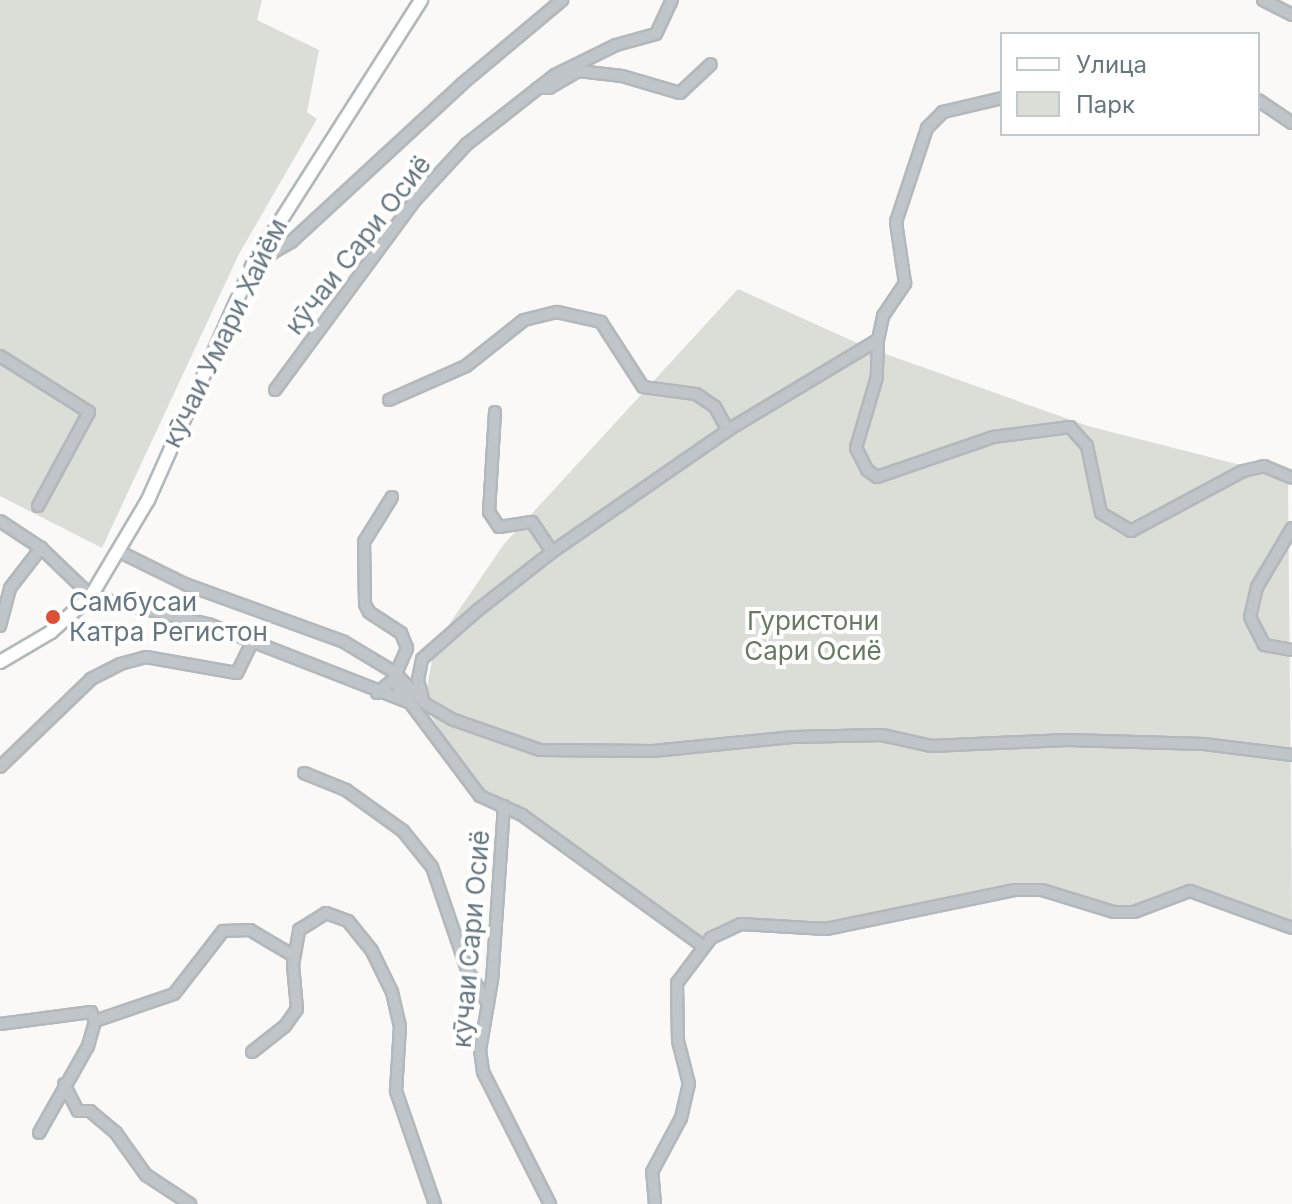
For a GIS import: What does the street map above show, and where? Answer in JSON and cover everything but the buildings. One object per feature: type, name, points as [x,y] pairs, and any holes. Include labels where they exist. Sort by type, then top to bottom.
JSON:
[{"type":"main road","name":"кӯчаи Умари Хайём","points":[[0,662],[51,632],[91,596],[148,500],[253,264],[421,0]]},
{"type":"street","points":[[253,264],[291,242],[562,0]]},
{"type":"street","name":"кӯчаи Сари Осиё","points":[[275,390],[416,199],[467,144],[538,88],[593,54],[656,34],[672,0]]},
{"type":"street","points":[[1263,0],[1292,15]]},
{"type":"street","points":[[538,88],[549,88],[579,71],[622,76],[680,93],[711,64]]},
{"type":"street","points":[[1000,98],[943,112],[927,128],[896,222],[905,283],[883,316],[878,340],[877,377],[856,448],[867,470],[877,477],[993,437],[1070,427],[1087,446],[1093,494],[1101,513],[1131,531],[1243,471],[1264,466],[1292,478]]},
{"type":"street","points":[[1260,101],[1292,123]]},
{"type":"street","points":[[389,400],[466,366],[524,320],[557,312],[601,322],[617,340],[636,381],[650,391],[696,394],[715,407],[728,430]]},
{"type":"street","points":[[424,703],[418,680],[422,659],[552,552],[728,430],[878,340]]},
{"type":"street","points":[[0,356],[89,412],[38,506]]},
{"type":"street","points":[[495,412],[489,512],[499,527],[532,522],[552,552]]},
{"type":"street","points":[[377,693],[394,676],[406,642],[366,608],[362,549],[392,497]]},
{"type":"street","points":[[0,521],[41,548],[91,596],[163,611],[253,640],[377,693],[408,702]]},
{"type":"street","points":[[1292,528],[1257,587],[1250,617],[1264,645],[1292,650]]},
{"type":"street","points":[[0,626],[10,588],[41,548]]},
{"type":"street","name":"кӯчаи Сари Осиё","points":[[118,551],[185,584],[344,642],[394,676],[408,702],[471,787],[504,806],[703,946]]},
{"type":"street","points":[[0,767],[91,679],[146,657],[237,673],[253,640]]},
{"type":"street","points":[[394,676],[424,703],[480,733],[540,750],[653,751],[794,737],[882,735],[931,746],[1068,740],[1204,744],[1292,755]]},
{"type":"street","points":[[304,773],[346,790],[403,831],[432,867],[467,970],[488,1004]]},
{"type":"street","name":"кӯчаи Сари Осиё","points":[[504,806],[488,1004],[480,1050],[483,1072],[550,1204]]},
{"type":"street","points":[[655,1204],[652,1172],[681,1118],[689,1084],[678,1041],[677,983],[703,946],[741,924],[826,929],[1014,890],[1042,890],[1114,912],[1150,909],[1190,891],[1292,928]]},
{"type":"street","points":[[252,1052],[285,1026],[297,1009],[294,956],[299,930],[326,913],[348,921],[372,951],[392,992],[400,1026],[396,1091],[435,1204]]},
{"type":"street","points":[[95,1021],[174,994],[223,931],[250,930],[294,956]]},
{"type":"street","points":[[0,1024],[91,1012],[95,1021],[88,1046],[39,1133]]},
{"type":"street","points":[[64,1084],[78,1111],[90,1111],[116,1133],[146,1175],[190,1204]]},
{"type":"green space","points":[[0,0],[262,0],[257,20],[319,50],[307,112],[317,119],[239,254],[102,548],[0,496]]},
{"type":"green space","name":"Гуристони Сари Осиё","points":[[738,289],[866,347],[1088,426],[1288,477],[1292,920],[1262,916],[1190,891],[1114,912],[1042,890],[826,929],[741,924],[703,946],[522,815],[475,791],[424,703],[435,645],[504,544]]},
{"type":"place","name":"Самбусаи Катра Регистон","points":[[53,617]]}]
